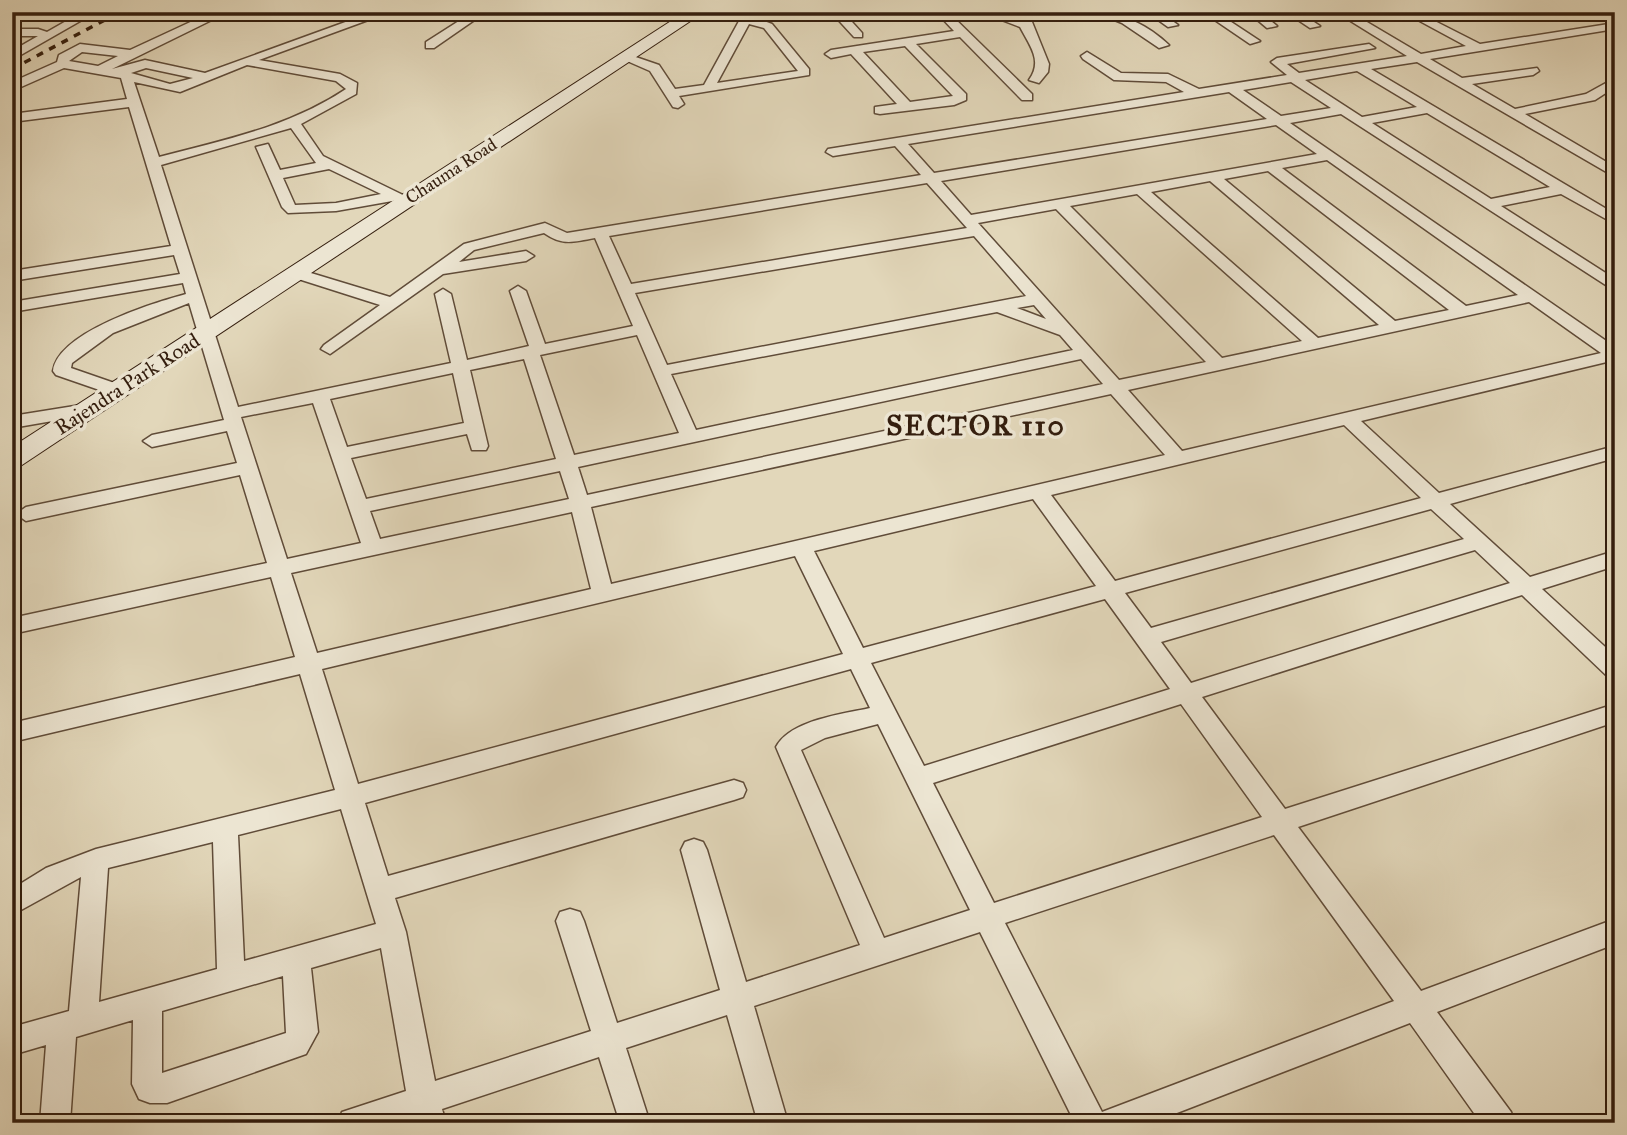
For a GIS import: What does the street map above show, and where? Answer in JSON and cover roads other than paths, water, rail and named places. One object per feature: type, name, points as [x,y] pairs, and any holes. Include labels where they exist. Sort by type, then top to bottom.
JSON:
[{"type":"street","points":[[12,56],[91,12]]},
{"type":"street","points":[[100,70],[223,12]]},
{"type":"street","points":[[12,87],[63,64],[122,74],[174,89],[265,53],[385,12]]},
{"type":"street","points":[[430,46],[481,12]]},
{"type":"street","name":"Chauma Road","points":[[206,331],[295,273],[400,197],[696,12]]},
{"type":"street","points":[[836,12],[858,34]]},
{"type":"street","points":[[941,12],[1027,97]]},
{"type":"street","points":[[986,12],[1023,19],[1042,56],[1042,72],[1035,80]]},
{"type":"street","points":[[1100,12],[1126,21],[1163,45]]},
{"type":"street","points":[[1152,12],[1172,25]]},
{"type":"street","points":[[1208,12],[1281,61]]},
{"type":"street","points":[[1253,12],[1271,26]]},
{"type":"street","points":[[1291,12],[1314,26]]},
{"type":"street","points":[[1340,12],[1416,59],[1615,173]]},
{"type":"street","points":[[1408,12],[1480,49]]},
{"type":"street","points":[[624,57],[654,68],[675,99],[708,88],[805,72],[768,26],[748,15],[708,88]]},
{"type":"street","points":[[833,152],[1615,26]]},
{"type":"street","points":[[12,33],[38,32],[46,35]]},
{"type":"street","points":[[831,54],[963,33]]},
{"type":"street","points":[[880,110],[954,101],[961,97],[908,42]]},
{"type":"street","points":[[63,64],[63,58],[80,48],[132,54]]},
{"type":"street","points":[[1369,48],[1276,62],[1343,110],[1615,286]]},
{"type":"street","points":[[854,50],[907,107]]},
{"type":"street","points":[[265,53],[309,62]]},
{"type":"street","points":[[1087,56],[1118,77],[1168,78],[1198,94]]},
{"type":"street","points":[[154,163],[293,123],[334,105],[352,91],[354,86],[340,78],[244,61]]},
{"type":"street","points":[[122,74],[145,64],[206,77]]},
{"type":"street","points":[[1360,68],[1615,220]]},
{"type":"street","points":[[1457,82],[1533,71]]},
{"type":"street","points":[[122,74],[135,102],[392,932],[427,1111]]},
{"type":"street","points":[[1513,113],[1580,100],[1615,82]]},
{"type":"street","points":[[1232,89],[1615,355]]},
{"type":"street","points":[[12,118],[135,102]]},
{"type":"street","points":[[1360,121],[1429,109]]},
{"type":"street","points":[[435,282],[469,247],[502,236],[545,228],[560,238],[1343,110]]},
{"type":"street","points":[[293,123],[313,154],[329,165],[400,197]]},
{"type":"street","points":[[1443,139],[1470,134]]},
{"type":"street","points":[[899,142],[1178,458]]},
{"type":"street","points":[[1568,146],[1594,142]]},
{"type":"street","points":[[263,147],[289,207],[293,210],[336,207],[400,197]]},
{"type":"street","points":[[625,290],[972,225],[1059,204],[1328,156]]},
{"type":"street","points":[[275,175],[329,165]]},
{"type":"street","points":[[1270,166],[1463,312]]},
{"type":"street","points":[[1212,176],[1392,327]]},
{"type":"street","points":[[1139,189],[1315,344]]},
{"type":"street","points":[[1488,204],[1562,189]]},
{"type":"street","points":[[1059,204],[1219,365]]},
{"type":"street","points":[[600,232],[690,437]]},
{"type":"street","points":[[12,275],[180,249]]},
{"type":"street","points":[[330,349],[391,303],[435,282],[526,256]]},
{"type":"street","points":[[295,273],[391,303]]},
{"type":"street","points":[[435,282],[479,446]]},
{"type":"street","points":[[12,307],[192,286]]},
{"type":"street","points":[[117,390],[62,371],[63,362],[72,352],[119,322],[192,286]]},
{"type":"street","points":[[518,291],[580,503],[603,593]]},
{"type":"street","points":[[12,626],[1531,297]]},
{"type":"street","points":[[661,371],[1038,299]]},
{"type":"street","points":[[999,307],[1066,331]]},
{"type":"street","points":[[152,441],[319,394],[642,329]]},
{"type":"street","name":"Rajendra Park Road","points":[[12,459],[206,331]]},
{"type":"street","points":[[360,508],[1085,353]]},
{"type":"street","points":[[12,733],[1615,355]]},
{"type":"street","points":[[319,394],[373,548]]},
{"type":"street","points":[[12,422],[87,410]]},
{"type":"street","points":[[1347,418],[1615,670]]},
{"type":"street","points":[[341,454],[474,427]]},
{"type":"street","points":[[12,902],[55,876],[96,860],[349,797],[1615,452]]},
{"type":"street","points":[[26,514],[248,467]]},
{"type":"street","points":[[1038,491],[1500,1123]]},
{"type":"street","points":[[1146,638],[1479,542]]},
{"type":"street","points":[[801,547],[1091,1123]]},
{"type":"street","points":[[918,778],[1615,558]]},
{"type":"street","points":[[877,953],[788,747],[792,741],[806,736],[885,713]]},
{"type":"street","points":[[353,1123],[427,1111],[607,1042],[1615,713]]},
{"type":"street","points":[[379,891],[734,790]]},
{"type":"street","points":[[225,828],[231,978]]},
{"type":"street","points":[[694,850],[773,1123]]},
{"type":"street","points":[[55,1123],[96,860]]},
{"type":"street","points":[[570,921],[635,1123]]},
{"type":"street","points":[[1111,1123],[1615,931]]},
{"type":"street","points":[[12,1041],[392,932]]},
{"type":"street","points":[[148,1002],[147,1084],[150,1088],[167,1088],[296,1044],[303,1032],[296,960]]},
{"type":"railway","points":[[12,69],[120,12]]},
{"type":"district","name":"SECTOR 110","points":[[976,425]]}]
